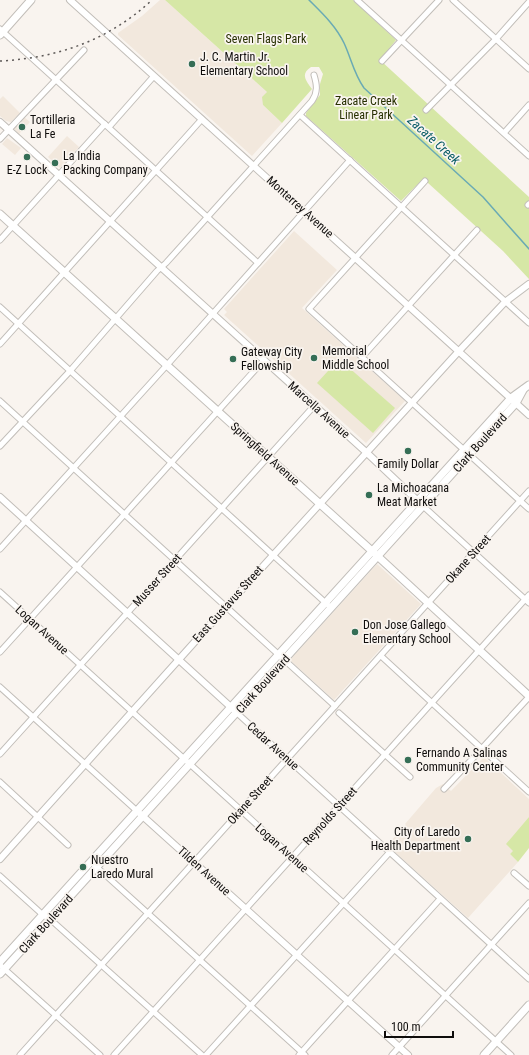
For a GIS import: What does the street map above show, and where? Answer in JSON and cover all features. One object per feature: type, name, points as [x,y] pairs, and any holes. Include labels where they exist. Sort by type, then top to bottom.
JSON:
[{"type":"main road","points":[[1,32],[31,0]]},
{"type":"main road","name":"Springfield Avenue","points":[[0,214],[320,503],[529,696]]},
{"type":"main road","name":"Clark Boulevard","points":[[1,968],[50,919],[143,817],[332,608],[423,506],[467,452],[529,385]]},
{"type":"main road","name":"Clark Boulevard","points":[[1,968],[42,915],[418,500],[467,452]]},
{"type":"main road","points":[[484,1055],[529,1005]]},
{"type":"street","name":"Monterrey Avenue","points":[[70,0],[529,415]]},
{"type":"street","points":[[357,0],[529,156]]},
{"type":"street","points":[[382,61],[439,0]]},
{"type":"street","points":[[453,0],[529,69]]},
{"type":"street","points":[[426,110],[496,39],[529,2]]},
{"type":"street","points":[[1,32],[157,170],[258,263]]},
{"type":"street","points":[[0,139],[84,50]]},
{"type":"street","points":[[0,446],[70,371],[115,318],[300,114],[317,92],[317,85],[314,75]]},
{"type":"street","points":[[0,240],[59,175],[154,76]]},
{"type":"street","points":[[504,133],[529,105]]},
{"type":"street","points":[[300,114],[529,323]]},
{"type":"street","points":[[0,344],[202,119]]},
{"type":"street","name":"Marcella Avenue","points":[[0,122],[366,452],[527,601]]},
{"type":"street","points":[[0,548],[167,365],[350,160]]},
{"type":"street","points":[[425,181],[309,309],[529,510]]},
{"type":"street","points":[[362,357],[477,230]]},
{"type":"street","name":"East Gustavus Street","points":[[0,858],[458,351],[505,302],[529,284]]},
{"type":"street","points":[[0,307],[332,608]]},
{"type":"street","points":[[0,652],[264,360]]},
{"type":"street","points":[[0,401],[335,706]]},
{"type":"street","name":"Musser Street","points":[[0,754],[314,406]]},
{"type":"street","name":"Okane Street","points":[[20,1055],[529,491]]},
{"type":"street","name":"Cedar Avenue","points":[[0,496],[529,979]]},
{"type":"street","name":"Logan Avenue","points":[[0,592],[511,1055]]},
{"type":"street","name":"Reynolds Street","points":[[114,1055],[479,650],[527,601],[529,595]]},
{"type":"street","points":[[381,656],[529,792]]},
{"type":"street","name":"Tilden Avenue","points":[[0,687],[408,1055]]},
{"type":"street","points":[[444,789],[529,696]]},
{"type":"street","points":[[339,713],[410,777]]},
{"type":"street","points":[[0,782],[68,845]]},
{"type":"street","points":[[206,1055],[390,853]]},
{"type":"street","points":[[91,862],[302,1054],[440,899]]},
{"type":"street","points":[[514,873],[529,886]]},
{"type":"street","points":[[0,876],[42,915],[50,919],[202,1055]]},
{"type":"street","points":[[392,1055],[529,903]]},
{"type":"street","points":[[1,968],[100,1055]]},
{"type":"shaded area","name":"J. C. Martin Jr. Elementary School","points":[[160,0],[165,0],[267,92],[263,105],[282,123],[252,156],[118,35],[118,33],[142,16]]},
{"type":"shaded area","points":[[3,96],[20,113],[11,122],[6,121],[0,116],[0,99]]},
{"type":"shaded area","points":[[24,117],[30,122],[19,134],[14,129]]},
{"type":"shaded area","points":[[67,136],[79,147],[60,168],[48,157]]},
{"type":"shaded area","points":[[7,138],[21,148],[15,155],[2,144]]},
{"type":"shaded area","name":"Memorial Middle School","points":[[294,231],[337,270],[302,308],[405,401],[366,443],[224,315],[227,312],[224,309]]},
{"type":"shaded area","name":"Don Jose Gallego Elementary School","points":[[377,564],[421,604],[334,700],[290,660]]},
{"type":"shaded area","points":[[484,757],[529,799],[529,817],[514,851],[510,854],[518,862],[468,918],[387,845],[406,825],[405,824],[436,788],[443,784],[451,791]]},
{"type":"green space","name":"Zacate Creek Linear Park","points":[[165,0],[353,0],[396,40],[380,60],[529,197],[529,279],[503,251],[428,183],[422,180],[401,201],[306,116],[306,113],[320,95],[320,84],[323,74],[319,67],[311,67],[306,72],[305,78],[312,89],[282,123],[263,105],[262,97],[267,92]]},
{"type":"green space","points":[[339,359],[395,408],[373,433],[317,383]]},
{"type":"green space","points":[[529,817],[529,848],[518,862],[510,854],[513,851],[506,844]]},
{"type":"waterway","name":"Zacate Creek","points":[[309,0],[328,20],[341,37],[364,88],[483,197],[529,249]]},
{"type":"railway","points":[[0,61],[42,56],[82,44],[118,26],[136,14],[152,0]]},
{"type":"place","name":"J. C. Martin Jr. Elementary School","points":[[192,64]]},
{"type":"place","name":"Tortilleria La Fe","points":[[22,127]]},
{"type":"place","name":"E-Z Lock","points":[[27,157]]},
{"type":"place","name":"La India Packing Company","points":[[55,163]]},
{"type":"place","name":"Memorial Middle School","points":[[314,358]]},
{"type":"place","name":"Gateway City Fellowship","points":[[233,359]]},
{"type":"place","name":"Family Dollar","points":[[408,451]]},
{"type":"place","name":"La Michoacana Meat Market","points":[[369,495]]},
{"type":"place","name":"Don Jose Gallego Elementary School","points":[[355,632]]},
{"type":"place","name":"Fernando A Salinas Community Center","points":[[408,760]]},
{"type":"place","name":"City of Laredo Health Department","points":[[468,839]]},
{"type":"place","name":"Nuestro Laredo Mural","points":[[83,867]]},
{"type":"park label","name":"Seven Flags Park","points":[[266,39]]}]
